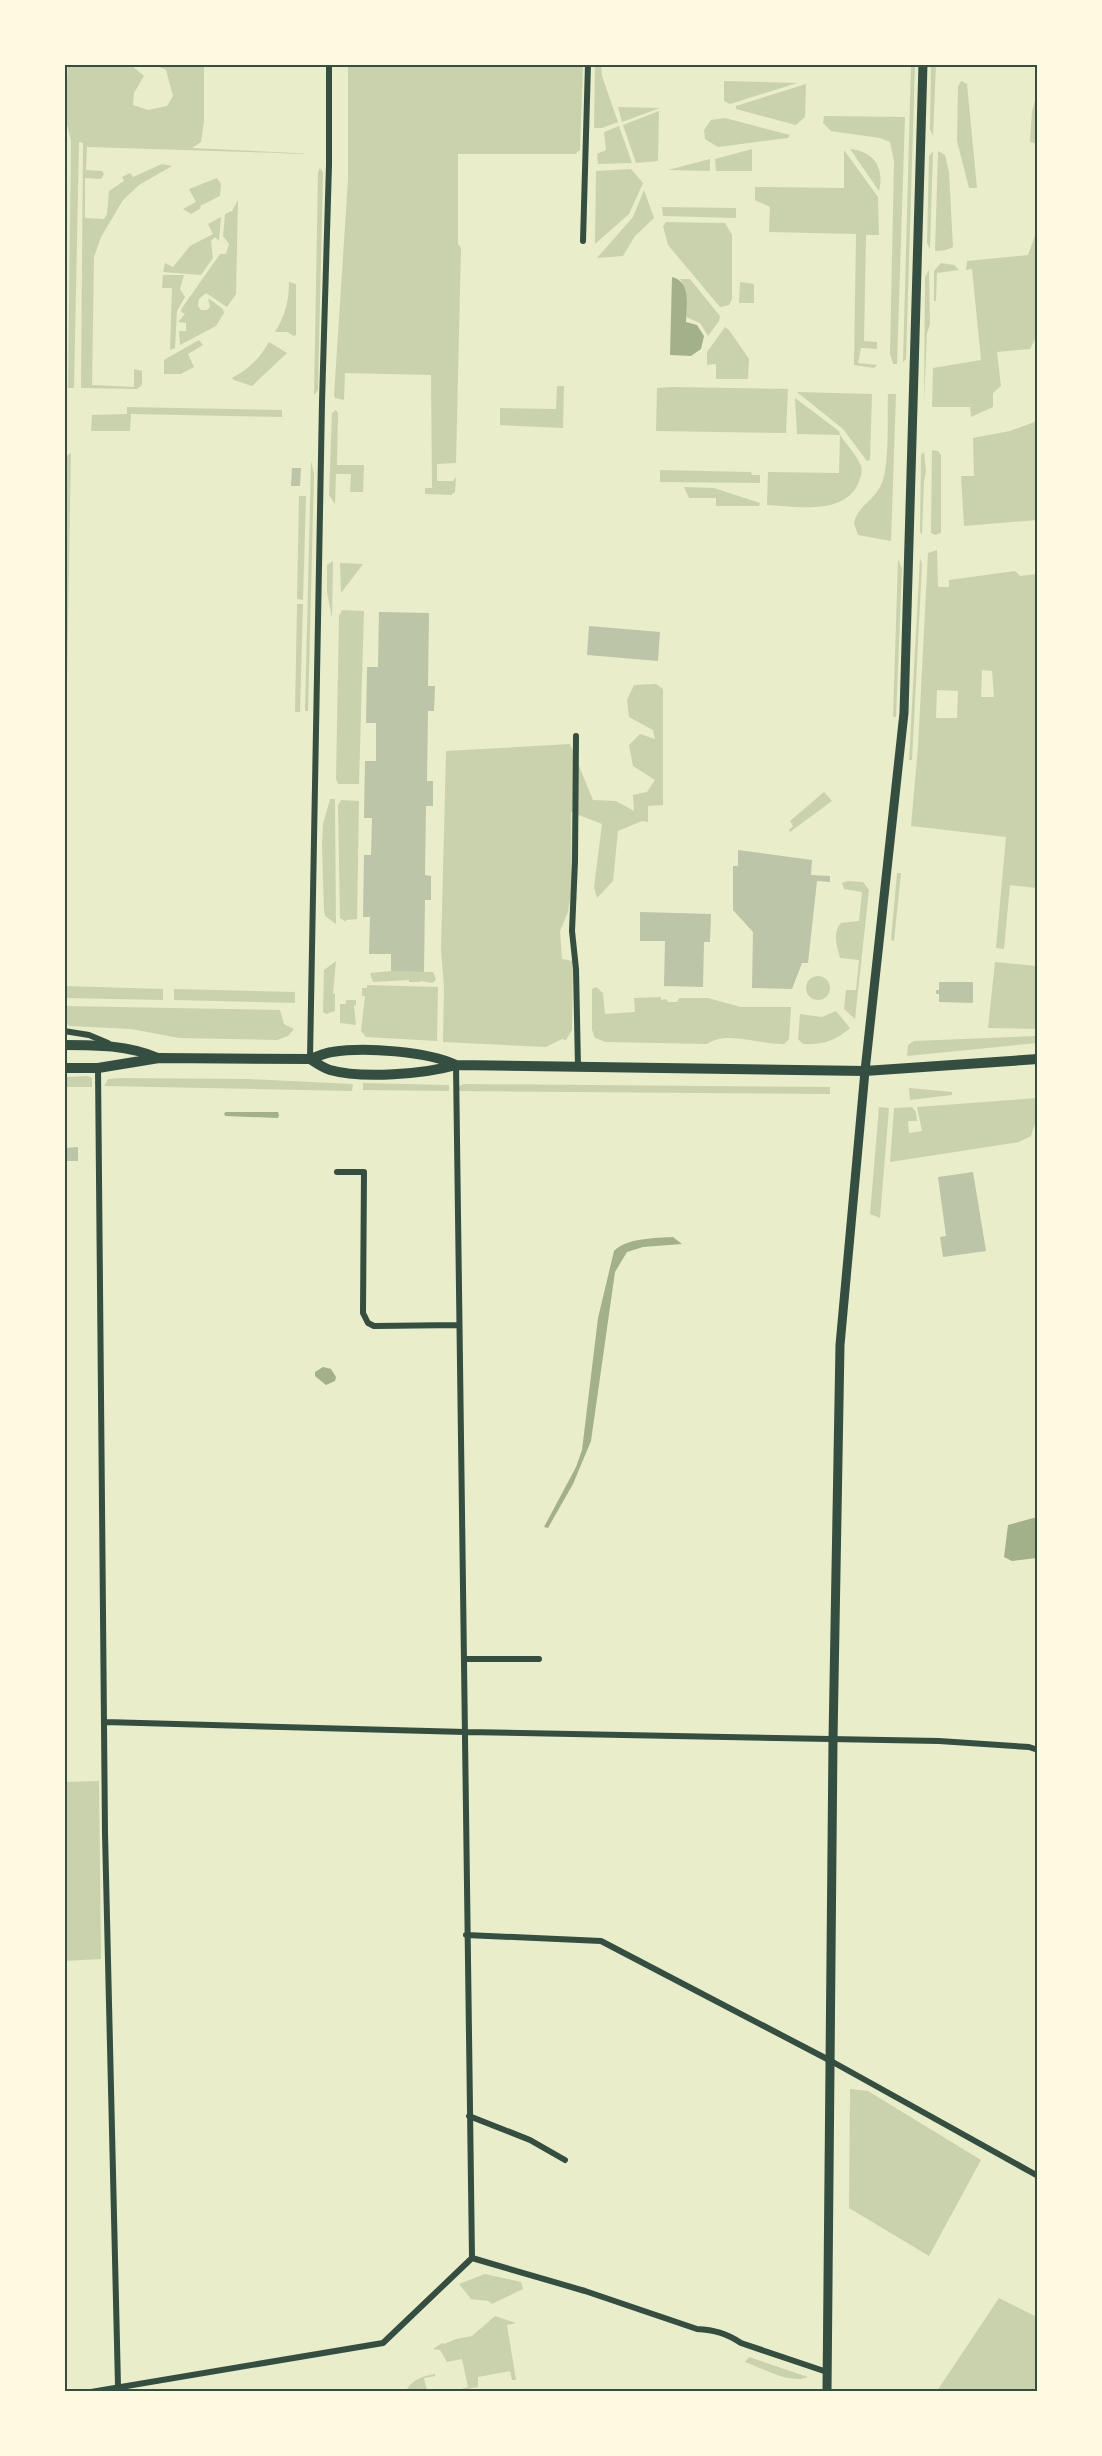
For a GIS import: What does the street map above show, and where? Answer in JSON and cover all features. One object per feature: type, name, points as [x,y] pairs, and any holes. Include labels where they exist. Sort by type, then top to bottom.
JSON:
[{"type":"highway","points":[[64,1045],[114,1045],[146,1052],[159,1058]]},
{"type":"highway","points":[[64,1068],[98,1068],[159,1058],[310,1059],[330,1052],[358,1050],[426,1055],[456,1065],[578,1068],[865,1071],[1038,1059]]},
{"type":"highway","points":[[310,1059],[331,1070],[358,1073],[409,1074],[438,1071],[456,1065]]},
{"type":"main road","points":[[827,2391],[833,1740],[840,1345],[865,1071],[904,713],[923,64]]},
{"type":"street","points":[[310,1059],[329,165],[329,64]]},
{"type":"street","points":[[583,242],[588,64]]},
{"type":"street","points":[[576,736],[572,931],[576,969],[578,1068]]},
{"type":"street","points":[[64,1031],[89,1035],[114,1045]]},
{"type":"street","points":[[91,2391],[383,2343],[472,2258],[456,1065]]},
{"type":"street","points":[[98,1068],[105,1833],[118,2386]]},
{"type":"street","points":[[337,1172],[364,1172],[363,1313],[368,1323],[374,1326],[459,1325]]},
{"type":"street","points":[[465,1659],[539,1659]]},
{"type":"street","points":[[105,1722],[939,1741],[1029,1747],[1038,1750]]},
{"type":"street","points":[[466,1935],[601,1941],[831,2061],[1038,2176]]},
{"type":"street","points":[[469,2116],[530,2140],[566,2160]]},
{"type":"street","points":[[472,2258],[585,2291],[697,2328],[714,2330],[729,2335],[741,2343],[827,2372]]},
{"type":"shaded area","points":[[68,65],[131,65],[144,76],[134,93],[133,105],[148,110],[167,106],[173,96],[166,70],[156,65],[204,65],[204,121],[201,142],[192,148],[315,154],[87,147],[86,170],[102,171],[104,174],[101,179],[85,178],[85,218],[104,219],[107,214],[109,191],[124,181],[122,177],[130,173],[133,177],[162,164],[172,166],[139,185],[123,200],[101,237],[94,257],[92,385],[134,387],[134,369],[142,371],[142,385],[137,389],[81,388],[83,143],[79,142],[74,388],[68,388],[71,141],[65,116]]},
{"type":"shaded area","points":[[348,65],[583,65],[580,150],[575,154],[458,154],[458,244],[461,248],[456,463],[437,464],[437,481],[453,481],[456,477],[455,492],[451,495],[425,494],[425,488],[432,488],[431,375],[345,373],[344,400],[334,396],[348,179]]},
{"type":"shaded area","points":[[595,65],[601,65],[602,76],[618,122],[602,128],[594,128]]},
{"type":"shaded area","points":[[911,65],[915,65],[906,359],[903,362]]},
{"type":"shaded area","points":[[931,65],[936,65],[933,136],[930,129]]},
{"type":"shaded area","points":[[724,81],[797,83],[730,104],[724,101]]},
{"type":"shaded area","points":[[961,81],[967,84],[977,188],[969,188],[957,141],[958,87]]},
{"type":"shaded area","points":[[806,84],[805,117],[796,125],[736,109],[736,106]]},
{"type":"shaded area","points":[[1037,94],[1037,144],[1030,142],[1032,111]]},
{"type":"shaded area","points":[[618,107],[660,108],[622,122]]},
{"type":"shaded area","points":[[659,111],[658,161],[636,163],[623,125]]},
{"type":"shaded area","points":[[824,116],[905,117],[897,364],[893,364],[890,354],[894,161],[890,142],[880,138],[831,131],[823,123]]},
{"type":"shaded area","points":[[725,118],[790,135],[788,138],[718,147],[705,139],[704,130],[711,120]]},
{"type":"shaded area","points":[[619,126],[632,163],[598,164],[597,154],[606,150],[604,132]]},
{"type":"shaded area","points":[[752,149],[752,171],[716,171],[715,159]]},
{"type":"shaded area","points":[[850,149],[865,153],[875,162],[880,175],[879,191]]},
{"type":"shaded area","points":[[844,150],[878,197],[879,235],[866,235],[864,341],[877,342],[877,349],[861,348],[858,363],[877,365],[874,368],[854,365],[856,234],[769,232],[770,207],[755,200],[755,187],[844,188]]},
{"type":"shaded area","points":[[933,151],[930,249],[927,243],[929,156]]},
{"type":"shaded area","points":[[938,151],[945,155],[949,172],[953,247],[935,251]]},
{"type":"shaded area","points":[[710,159],[710,171],[668,170]]},
{"type":"shaded area","points":[[320,168],[323,172],[318,390],[314,395],[318,172]]},
{"type":"shaded area","points":[[631,169],[643,183],[629,214],[595,244],[596,171]]},
{"type":"shaded area","points":[[217,178],[221,184],[220,196],[200,206],[201,208],[191,214],[183,209],[196,202],[189,189]]},
{"type":"shaded area","points":[[644,190],[654,218],[635,236],[623,256],[597,258],[633,217]]},
{"type":"shaded area","points":[[238,200],[236,294],[227,307],[206,293],[199,299],[198,306],[201,310],[207,310],[210,307],[208,298],[223,309],[224,313],[216,326],[180,345],[179,331],[186,331],[186,323],[178,322],[185,314],[181,312],[182,308],[220,254],[226,254],[229,244],[223,236],[225,214],[232,211]]},
{"type":"shaded area","points":[[662,207],[736,208],[736,218],[663,216]]},
{"type":"shaded area","points":[[221,217],[219,241],[215,237],[211,241],[213,258],[201,275],[163,272],[165,263],[173,267],[190,246],[213,234],[208,224]]},
{"type":"shaded area","points":[[666,222],[725,223],[732,235],[732,299],[729,305],[720,307],[668,245],[663,226]]},
{"type":"shaded area","points":[[1037,230],[1037,336],[1030,349],[997,352],[1001,386],[993,393],[993,407],[971,417],[970,407],[932,407],[933,368],[981,360],[972,269],[966,270],[967,261],[1028,255]]},
{"type":"shaded area","points":[[941,263],[954,265],[959,270],[937,273],[936,301],[934,301],[934,271]]},
{"type":"shaded area","points":[[929,270],[930,324],[927,333],[924,403],[925,277]]},
{"type":"shaded area","points":[[163,275],[184,275],[180,289],[185,297],[177,311],[175,348],[170,350],[172,288],[162,288]]},
{"type":"shaded area","points":[[672,277],[683,284],[685,289],[686,322],[697,325],[704,336],[701,349],[691,356],[670,355]]},
{"type":"shaded area","points":[[680,279],[690,279],[720,316],[708,336],[700,323],[686,317],[685,292]]},
{"type":"shaded area","points":[[289,282],[296,284],[296,335],[294,336],[287,332],[275,332],[286,308]]},
{"type":"shaded area","points":[[740,282],[754,284],[754,303],[739,303]]},
{"type":"shaded area","points":[[725,327],[749,359],[748,379],[716,379],[716,364],[707,365],[707,352]]},
{"type":"shaded area","points":[[199,340],[203,345],[188,354],[194,367],[181,374],[164,374],[164,360]]},
{"type":"shaded area","points":[[269,342],[287,353],[252,386],[234,380],[232,378],[253,363]]},
{"type":"shaded area","points":[[557,386],[564,386],[563,428],[500,425],[500,408],[556,409]]},
{"type":"shaded area","points":[[657,388],[788,389],[786,433],[656,431]]},
{"type":"shaded area","points":[[797,392],[872,394],[870,460],[867,461],[843,429]]},
{"type":"shaded area","points":[[888,394],[896,394],[891,541],[858,535],[854,523],[859,512],[878,490],[884,477],[887,454]]},
{"type":"shaded area","points":[[795,398],[839,431],[840,435],[797,434]]},
{"type":"shaded area","points":[[127,407],[282,410],[282,417],[131,414],[130,431],[91,431],[92,415],[127,414]]},
{"type":"shaded area","points":[[336,410],[338,413],[337,465],[364,465],[363,492],[350,492],[351,474],[336,474],[335,504],[329,495],[332,413]]},
{"type":"shaded area","points":[[1037,421],[1037,520],[964,526],[961,476],[974,476],[973,438],[1010,431]]},
{"type":"shaded area","points":[[840,435],[862,469],[858,484],[851,494],[841,501],[817,507],[767,505],[768,472],[839,473]]},
{"type":"shaded area","points":[[932,450],[938,451],[941,455],[941,533],[935,535],[931,533]]},
{"type":"shaded area","points":[[924,452],[926,472],[922,534],[920,532],[921,455]]},
{"type":"shaded area","points":[[71,453],[66,743],[65,487],[66,456]]},
{"type":"shaded area","points":[[311,461],[314,474],[308,711],[305,711]]},
{"type":"shaded area","points":[[660,470],[751,472],[752,475],[760,475],[760,483],[660,482]]},
{"type":"shaded area","points":[[684,487],[714,488],[760,503],[759,506],[716,506],[716,498],[689,498]]},
{"type":"shaded area","points":[[299,496],[306,496],[303,600],[297,599]]},
{"type":"shaded area","points":[[937,550],[938,587],[949,587],[949,580],[1015,571],[1020,576],[1037,574],[1037,888],[1010,885],[1004,949],[996,948],[1006,837],[911,826],[918,747],[928,553]],"holes":[[[982,670],[992,671],[994,697],[981,697]],[[937,690],[958,691],[957,718],[936,718]]]},
{"type":"shaded area","points":[[920,558],[922,564],[912,760],[909,760]]},
{"type":"shaded area","points":[[898,559],[902,569],[896,717],[893,717]]},
{"type":"shaded area","points":[[333,561],[332,618],[327,592],[327,565]]},
{"type":"shaded area","points":[[340,563],[363,564],[341,593]]},
{"type":"shaded area","points":[[297,604],[303,604],[300,712],[295,712]]},
{"type":"shaded area","points":[[342,610],[364,611],[359,784],[338,784],[336,779],[339,616]]},
{"type":"shaded area","points":[[656,684],[663,689],[663,805],[648,806],[648,822],[642,821],[618,831],[613,881],[597,898],[594,887],[602,824],[571,812],[572,887],[568,912],[560,931],[562,959],[573,961],[572,1030],[566,1040],[562,1039],[546,1047],[443,1042],[444,987],[441,950],[446,751],[570,744],[593,800],[616,801],[634,811],[633,795],[647,792],[655,780],[633,766],[629,745],[640,734],[655,739],[653,730],[629,717],[627,700],[634,685]]},
{"type":"shaded area","points":[[824,792],[832,801],[790,832],[793,826],[790,821]]},
{"type":"shaded area","points":[[330,799],[335,799],[336,924],[325,916],[324,911],[323,824]]},
{"type":"shaded area","points":[[341,800],[359,801],[357,919],[346,920],[346,922],[340,918],[338,805]]},
{"type":"shaded area","points":[[897,873],[901,873],[894,941],[891,940]]},
{"type":"shaded area","points":[[863,882],[869,890],[855,1019],[844,1009],[846,990],[856,990],[859,960],[840,958],[836,940],[841,923],[859,921],[862,892],[844,889],[842,883]]},
{"type":"shaded area","points":[[336,961],[333,993],[335,994],[335,1011],[326,1014],[323,1012],[324,970]]},
{"type":"shaded area","points":[[995,962],[1037,966],[1037,1029],[988,1028]]},
{"type":"shaded area","points":[[433,972],[436,979],[433,983],[409,982],[409,980],[373,982],[370,973]]},
{"type":"shaded area","points":[[818,976],[826,980],[830,988],[826,996],[818,1000],[810,996],[806,988],[810,980]]},
{"type":"shaded area","points":[[367,985],[438,987],[437,1041],[366,1037],[361,1031],[365,996],[362,996],[362,988],[367,988]]},
{"type":"shaded area","points":[[65,986],[163,989],[163,1000],[65,998]]},
{"type":"shaded area","points":[[596,987],[603,993],[605,1014],[635,1012],[634,998],[661,997],[661,1000],[677,1002],[679,998],[708,998],[741,1007],[791,1007],[789,1039],[784,1044],[734,1038],[715,1040],[707,1044],[606,1042],[595,1038],[592,1030],[592,989]]},
{"type":"shaded area","points":[[174,989],[295,992],[295,1003],[174,1000]]},
{"type":"shaded area","points":[[346,1000],[356,1000],[354,1006],[356,1025],[340,1023],[340,1004],[346,1004]]},
{"type":"shaded area","points":[[65,1006],[280,1010],[284,1024],[294,1029],[288,1036],[277,1040],[179,1038],[131,1029],[70,1026],[65,1023]]},
{"type":"shaded area","points":[[836,1011],[850,1028],[845,1032],[834,1039],[816,1044],[803,1044],[798,1039],[800,1014],[822,1017]]},
{"type":"shaded area","points":[[1037,1036],[1037,1043],[907,1056],[908,1045],[914,1041]]},
{"type":"shaded area","points":[[88,1076],[92,1078],[92,1087],[65,1087],[65,1077]]},
{"type":"shaded area","points":[[108,1079],[248,1079],[353,1084],[352,1091],[104,1086]]},
{"type":"shaded area","points":[[363,1083],[449,1085],[449,1091],[363,1090]]},
{"type":"shaded area","points":[[464,1084],[830,1087],[830,1094],[459,1091],[459,1086]]},
{"type":"shaded area","points":[[909,1088],[952,1092],[952,1095],[910,1100]]},
{"type":"shaded area","points":[[1037,1098],[1037,1117],[1031,1136],[1019,1142],[890,1162],[894,1108],[912,1107],[916,1112],[917,1121],[908,1121],[909,1133],[922,1131],[917,1107]]},
{"type":"shaded area","points":[[879,1107],[889,1108],[880,1218],[870,1214]]},
{"type":"shaded area","points":[[226,1112],[278,1112],[279,1115],[278,1118],[225,1116]]},
{"type":"shaded area","points":[[673,1237],[682,1244],[643,1247],[627,1252],[615,1272],[591,1441],[573,1484],[548,1528],[544,1527],[576,1467],[582,1450],[598,1318],[614,1251],[633,1241]]},
{"type":"shaded area","points":[[323,1367],[331,1369],[336,1377],[335,1381],[326,1385],[315,1376],[315,1372]]},
{"type":"shaded area","points":[[1037,1517],[1037,1558],[1012,1561],[1004,1557],[1008,1525]]},
{"type":"shaded area","points":[[99,1781],[101,1959],[65,1961],[65,1782]]},
{"type":"shaded area","points":[[850,2089],[868,2091],[981,2160],[929,2256],[849,2208]]},
{"type":"shaded area","points":[[485,2274],[521,2282],[523,2289],[492,2304],[488,2301],[471,2299],[459,2284]]},
{"type":"shaded area","points":[[999,2298],[1037,2317],[1037,2391],[937,2391]]},
{"type":"shaded area","points":[[495,2316],[516,2323],[507,2325],[516,2380],[512,2380],[510,2371],[478,2377],[478,2387],[455,2391],[468,2387],[462,2359],[447,2362],[440,2350],[433,2349],[442,2343],[472,2336]]},
{"type":"shaded area","points":[[749,2357],[808,2377],[793,2379],[776,2375],[745,2362]]},
{"type":"shaded area","points":[[435,2374],[435,2376],[424,2378],[427,2391],[406,2391],[418,2379]]},
{"type":"building","points":[[292,468],[301,468],[300,486],[291,486]]},
{"type":"building","points":[[379,612],[429,613],[428,686],[435,686],[434,711],[428,711],[427,781],[433,781],[433,806],[426,806],[425,875],[431,876],[431,900],[425,900],[424,972],[391,971],[391,954],[369,954],[370,917],[363,917],[364,855],[371,855],[372,818],[364,818],[365,761],[376,761],[376,723],[366,723],[367,667],[378,667]]},
{"type":"building","points":[[589,626],[660,632],[658,661],[587,655]]},
{"type":"building","points":[[738,850],[812,860],[811,875],[830,876],[830,882],[817,881],[808,963],[802,963],[792,989],[752,988],[753,932],[733,910],[733,866],[738,866]]},
{"type":"building","points":[[640,912],[711,914],[710,942],[704,942],[703,987],[664,986],[665,941],[640,941]]},
{"type":"building","points":[[939,982],[973,982],[973,1003],[939,1002],[939,994],[936,994],[936,990],[939,990]]},
{"type":"building","points":[[78,1147],[78,1161],[64,1161],[64,1148]]},
{"type":"building","points":[[973,1172],[986,1251],[943,1257],[940,1237],[946,1236],[938,1177]]}]
